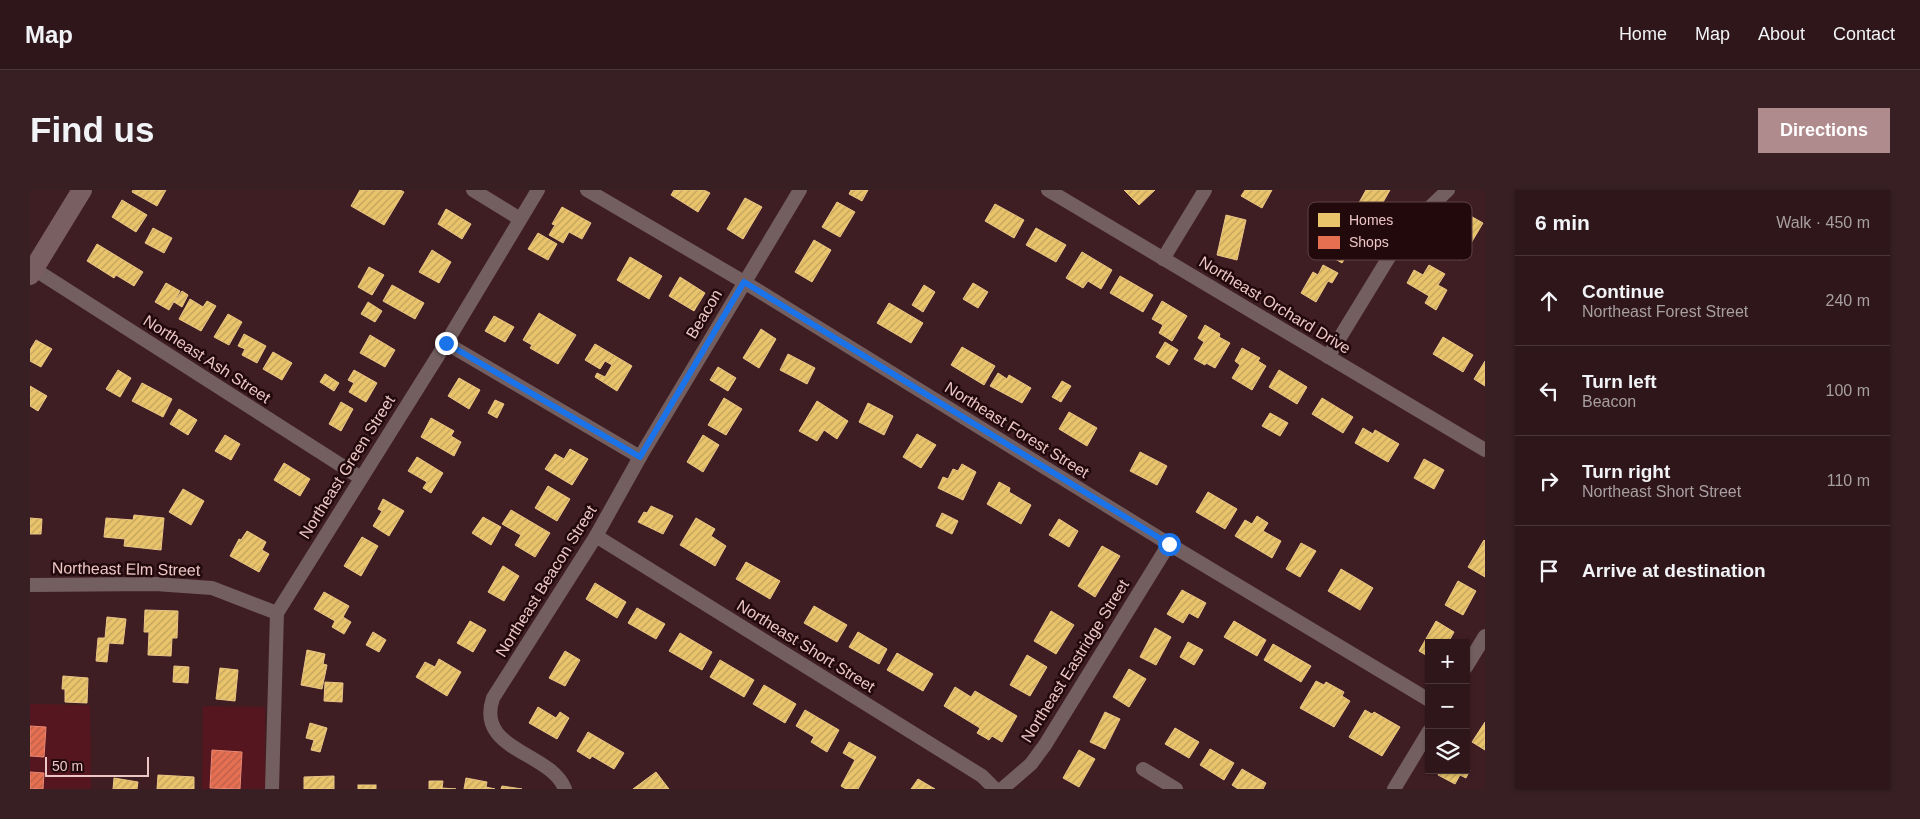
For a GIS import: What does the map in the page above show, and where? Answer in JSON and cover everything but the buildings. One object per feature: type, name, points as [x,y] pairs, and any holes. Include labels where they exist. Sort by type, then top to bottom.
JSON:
[{"type":"main road","points":[[32,272],[82,190]]},
{"type":"street","points":[[473,190],[520,219]]},
{"type":"street","name":"Northeast Green Street","points":[[272,789],[278,613],[446,343],[538,190]]},
{"type":"street","name":"Northeast Forest Street","points":[[587,190],[744,282],[1169,544],[1425,698]]},
{"type":"street","name":"Beacon","points":[[640,457],[800,190]]},
{"type":"street","name":"Northeast Orchard Drive","points":[[1048,190],[1485,450]]},
{"type":"street","points":[[1163,259],[1205,190]]},
{"type":"street","points":[[1435,202],[1448,190]]},
{"type":"street","points":[[1328,357],[1387,260]]},
{"type":"street","name":"Northeast Ash Street","points":[[32,272],[361,478]]},
{"type":"street","points":[[446,343],[640,457]]},
{"type":"street","name":"Northeast Beacon Street","points":[[565,789],[563,783],[547,768],[511,745],[495,731],[491,724],[490,710],[493,698],[596,536],[640,457]]},
{"type":"street","name":"Northeast Short Street","points":[[596,536],[982,776],[995,789]]},
{"type":"street","name":"Northeast Eastridge Street","points":[[1002,789],[1031,764],[1045,745],[1169,544]]},
{"type":"street","name":"Northeast Elm Street","points":[[30,585],[155,584],[212,588],[278,613]]},
{"type":"street","points":[[1470,660],[1485,636]]},
{"type":"street","points":[[1394,789],[1425,738]]},
{"type":"street","points":[[1143,769],[1176,789]]},
{"type":"shaded area","points":[[30,704],[90,705],[91,789],[30,789]]},
{"type":"shaded area","points":[[203,706],[265,707],[265,789],[202,789]]},
{"type":"route","points":[[446,343],[640,457],[744,282],[1169,544]]}]
